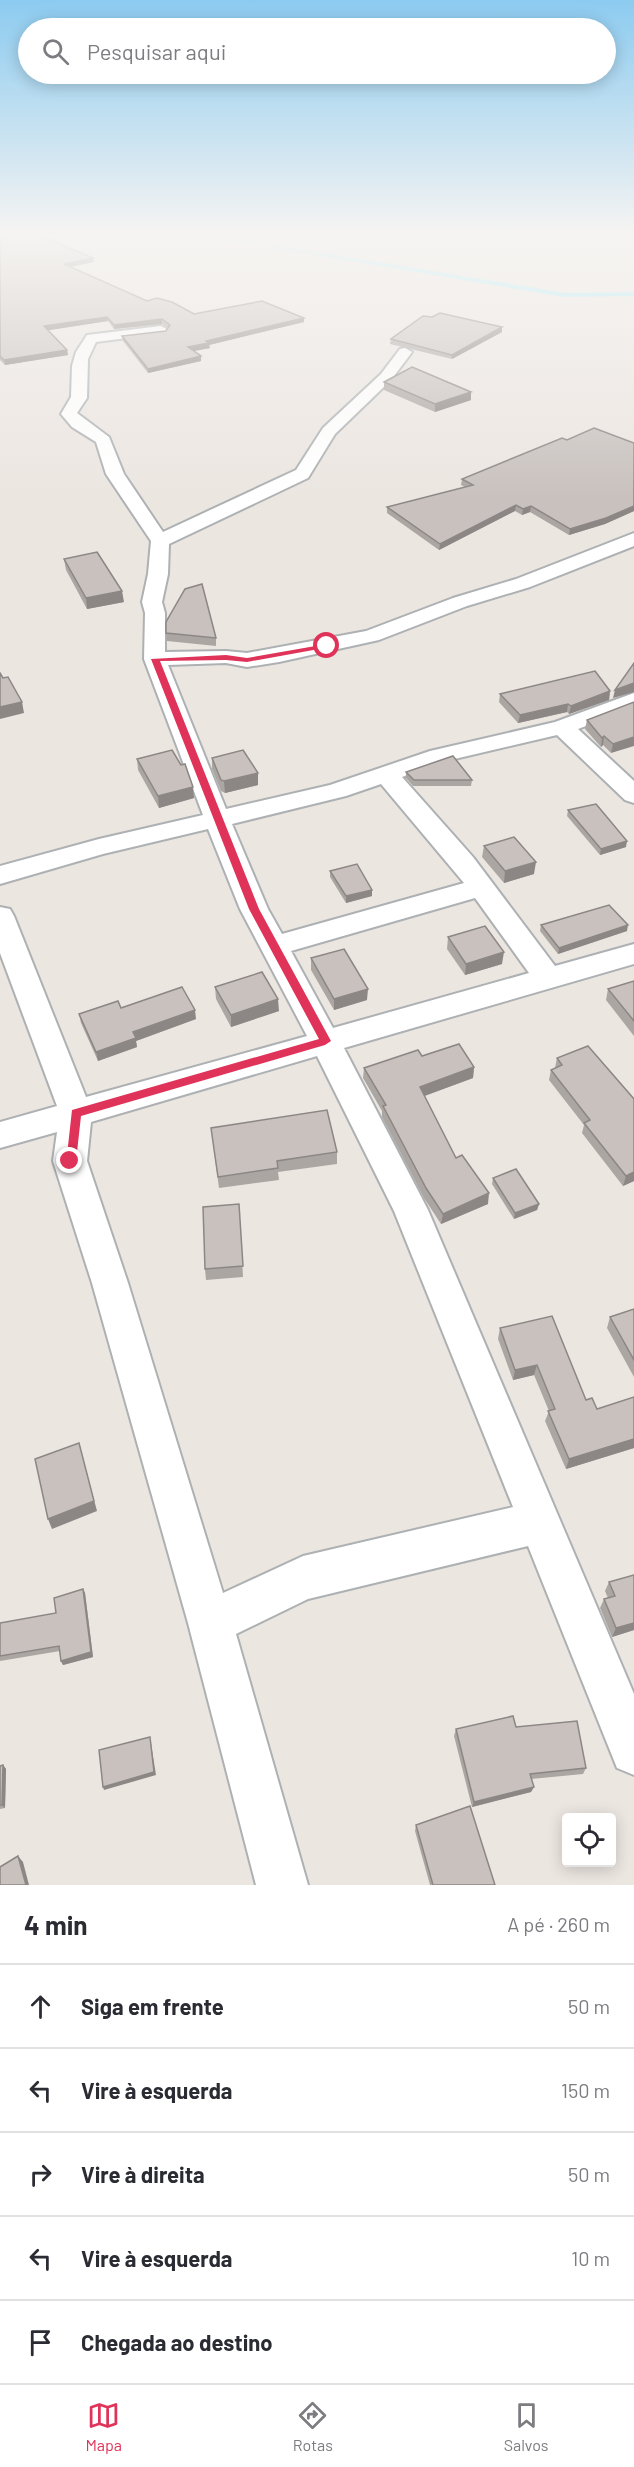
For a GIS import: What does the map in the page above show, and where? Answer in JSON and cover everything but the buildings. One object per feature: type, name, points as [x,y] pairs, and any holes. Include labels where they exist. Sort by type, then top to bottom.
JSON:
[{"type":"street","points":[[161,330],[92,338],[82,351],[78,373],[79,398],[71,407],[69,414],[78,424],[102,440],[115,474],[160,541],[158,574],[152,602],[155,613],[153,625],[155,659],[218,821],[254,909],[325,1041],[411,1210],[634,1751]]},
{"type":"street","points":[[160,541],[302,474],[329,431],[386,377],[405,352]]},
{"type":"street","points":[[155,659],[226,657],[247,660],[279,656],[372,636],[460,602],[523,583],[634,539]]},
{"type":"street","points":[[0,874],[99,847],[218,821],[338,791],[438,756],[562,727],[634,700]]},
{"type":"street","points":[[562,727],[634,795]]},
{"type":"street","points":[[387,775],[464,863],[548,978]]},
{"type":"street","points":[[274,946],[481,887]]},
{"type":"street","points":[[0,916],[76,1113],[70,1161],[110,1283],[210,1623],[282,1885]]},
{"type":"street","points":[[0,1135],[634,954]]},
{"type":"street","points":[[210,1623],[303,1578],[541,1522]]},
{"type":"route","points":[[70,1161],[76,1113],[325,1041],[254,909],[229,852],[200,768],[178,720],[155,659],[226,657],[247,660],[327,646]]}]
